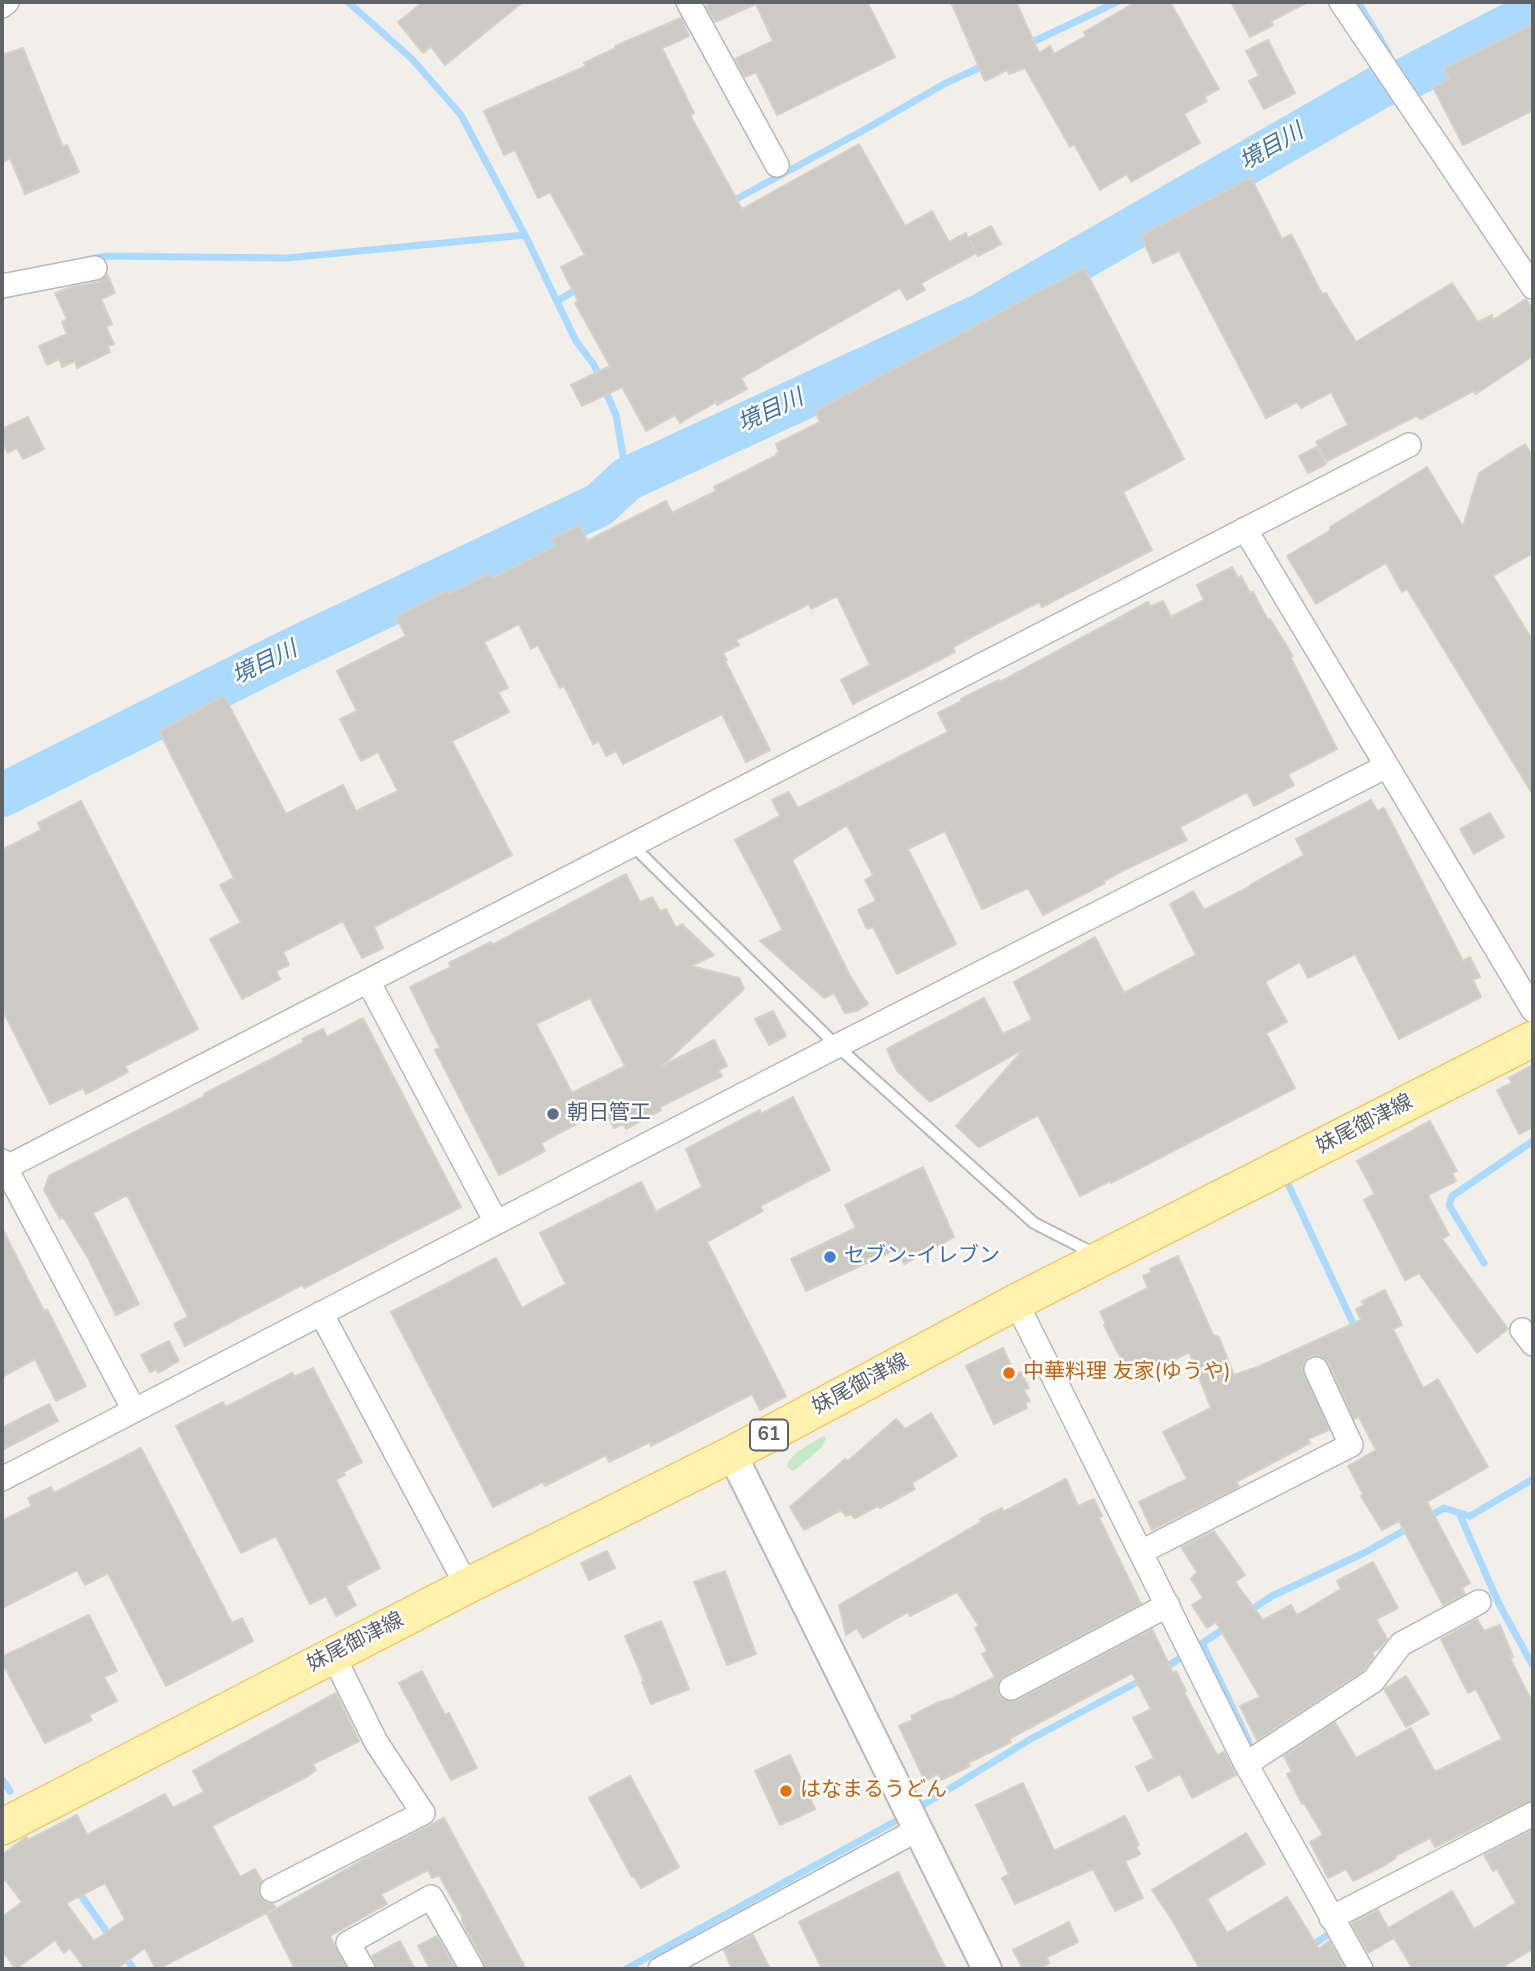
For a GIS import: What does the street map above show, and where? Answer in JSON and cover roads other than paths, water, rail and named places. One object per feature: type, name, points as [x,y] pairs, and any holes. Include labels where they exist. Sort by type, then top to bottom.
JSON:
[{"type":"main road","name":"妹尾御津線","points":[[2,1827],[467,1586],[732,1454],[1016,1301],[1533,1039]]},
{"type":"street","points":[[2,6],[7,2]]},
{"type":"street","points":[[688,2],[777,166]]},
{"type":"street","points":[[1341,2],[1533,287]]},
{"type":"street","points":[[2,286],[95,268]]},
{"type":"street","points":[[134,1410],[3,1165],[368,981],[1409,445]]},
{"type":"street","points":[[1245,529],[1533,1010]]},
{"type":"street","points":[[2,1479],[837,1046],[1387,766]]},
{"type":"street","points":[[368,981],[496,1222]]},
{"type":"street","points":[[1016,1301],[1191,1652],[1254,1759],[1361,1969]]},
{"type":"street","points":[[321,1313],[467,1586]]},
{"type":"street","points":[[1141,1552],[1351,1445],[1315,1369]]},
{"type":"street","points":[[732,1454],[987,1969]]},
{"type":"street","points":[[1254,1759],[1373,1681],[1401,1644],[1479,1602]]},
{"type":"street","points":[[1011,1688],[1168,1605]]},
{"type":"street","points":[[272,1890],[423,1813],[376,1742],[333,1655]]},
{"type":"street","points":[[1338,1920],[1533,1814]]},
{"type":"street","points":[[660,1969],[912,1819]]},
{"type":"street","points":[[363,1969],[348,1942],[431,1897],[472,1969]]},
{"type":"lane","points":[[632,845],[837,1046],[1034,1223],[1103,1258]]},
{"type":"waterway","points":[[348,2],[412,59],[461,115],[525,235],[576,341],[594,365],[616,415],[627,479]]},
{"type":"waterway","points":[[1026,45],[1117,2]]},
{"type":"waterway","points":[[1358,2],[1388,52]]},
{"type":"waterway","name":"境目川","points":[[2,795],[292,650],[599,505],[627,479],[982,315],[1381,86],[1404,80],[1533,13]]},
{"type":"waterway","points":[[729,203],[944,84],[987,64]]},
{"type":"waterway","points":[[90,259],[107,256],[287,258],[525,235]]},
{"type":"waterway","points":[[557,301],[579,288]]},
{"type":"waterway","points":[[1484,1263],[1449,1205],[1452,1196],[1533,1141]]},
{"type":"waterway","points":[[1289,1186],[1357,1332]]},
{"type":"waterway","points":[[1425,1519],[1444,1508],[1470,1516],[1533,1479]]},
{"type":"waterway","points":[[1459,1513],[1499,1604],[1533,1666]]},
{"type":"waterway","points":[[1246,1613],[1272,1596],[1366,1552],[1412,1526]]},
{"type":"waterway","points":[[1162,1670],[1228,1626]]},
{"type":"waterway","points":[[1202,1643],[1254,1753]]},
{"type":"waterway","points":[[915,1810],[1029,1740],[1145,1678]]},
{"type":"waterway","points":[[2,1779],[10,1791]]},
{"type":"waterway","points":[[626,1969],[905,1816]]},
{"type":"waterway","points":[[75,1887],[111,1938]]},
{"type":"waterway","points":[[1309,1948],[1334,1930]]},
{"type":"waterway","points":[[122,1953],[134,1969]]},
{"type":"place","name":"朝日管工","points":[[553,1114]]},
{"type":"place","name":"セブン-イレブン","points":[[830,1257]]},
{"type":"place","name":"中華料理 友家(ゆうや)","points":[[1009,1373]]},
{"type":"place","name":"はなまるうどん","points":[[786,1791]]}]
